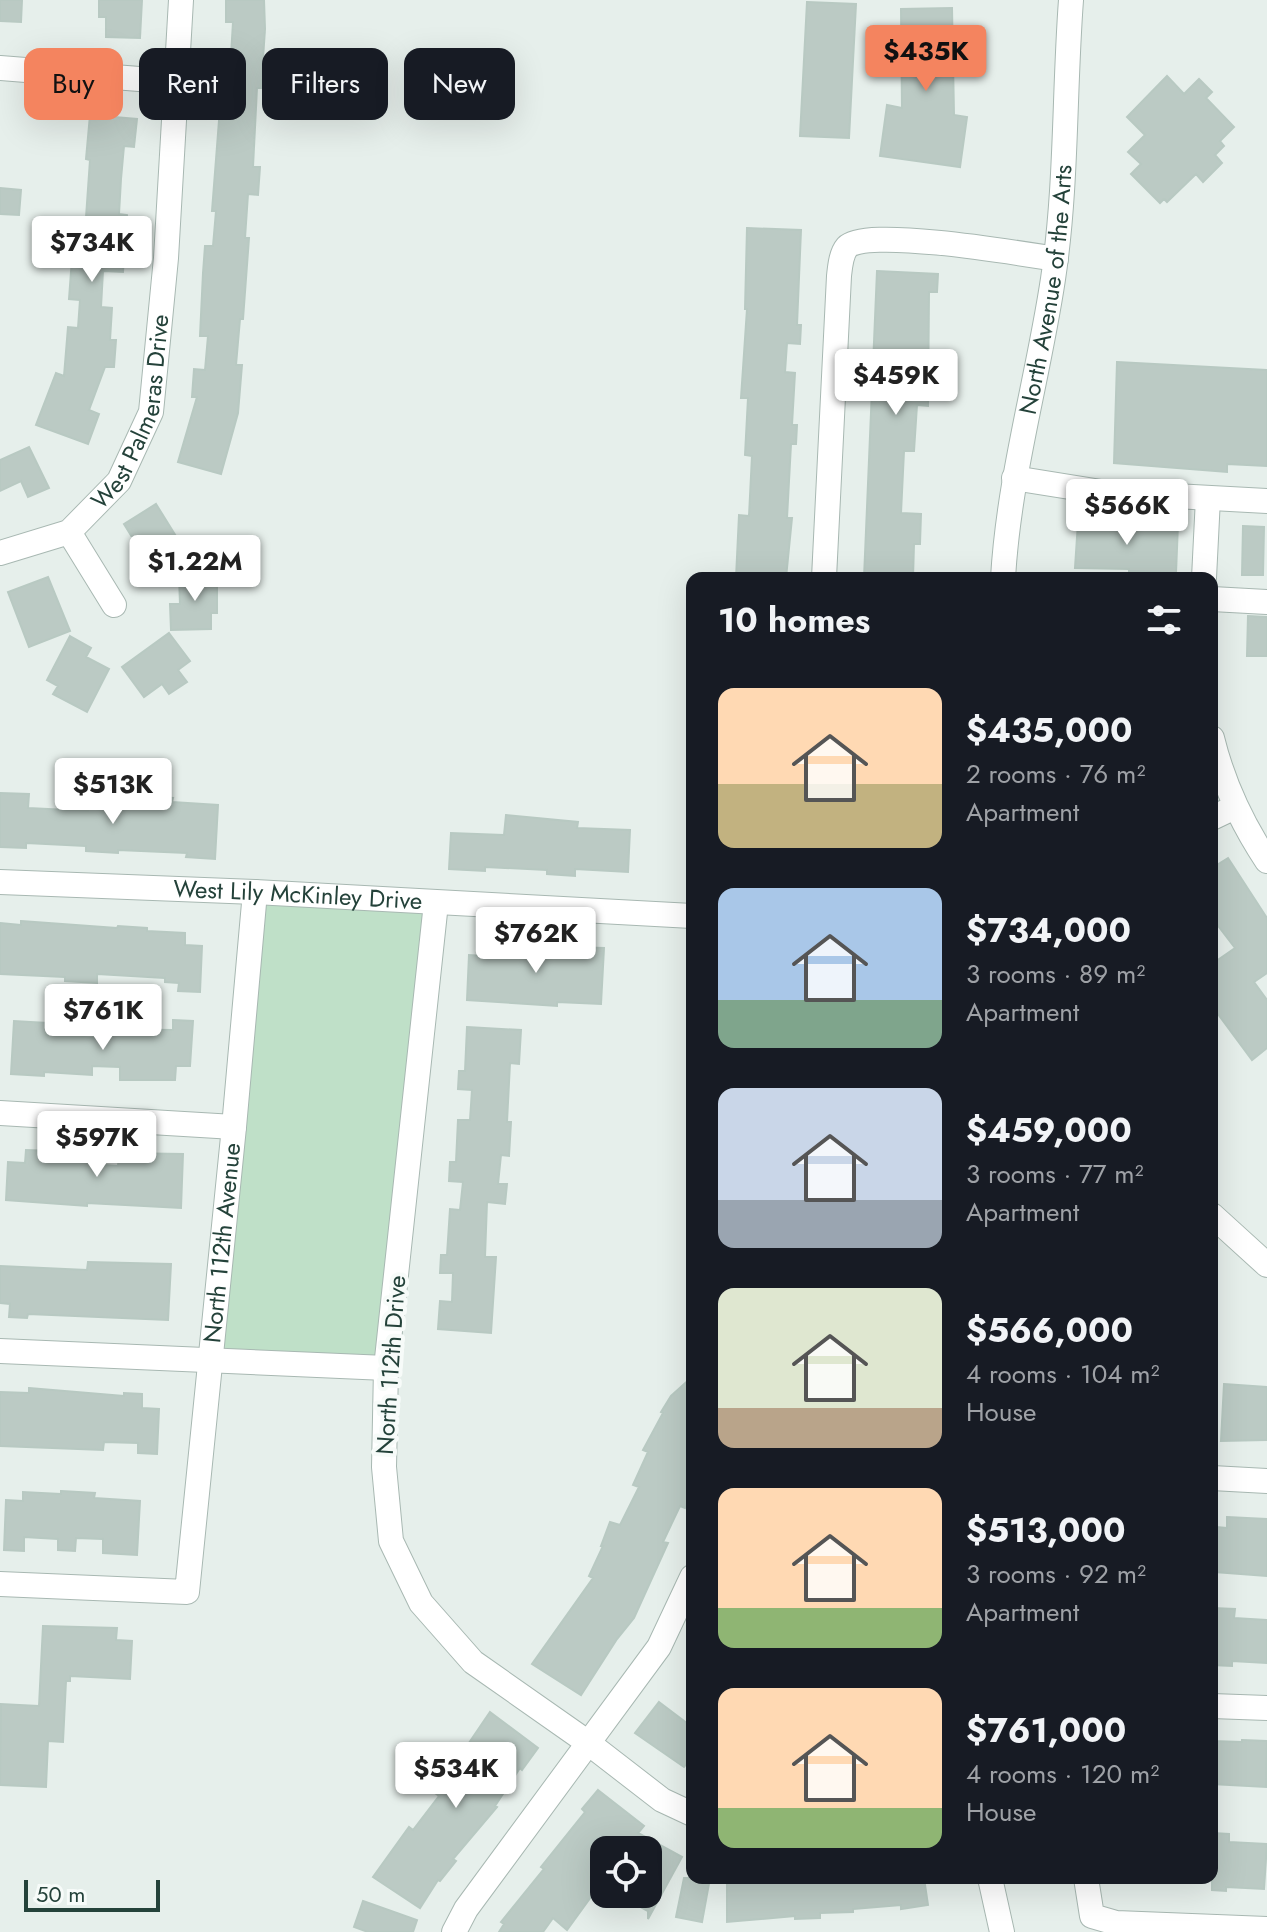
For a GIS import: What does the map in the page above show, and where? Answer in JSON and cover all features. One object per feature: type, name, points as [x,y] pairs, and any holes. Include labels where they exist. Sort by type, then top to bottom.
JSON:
[{"type":"street","name":"West Palmeras Drive","points":[[179,48],[181,0]]},
{"type":"street","name":"North Avenue of the Arts","points":[[1004,572],[1014,478],[1056,259],[1063,181],[1071,0]]},
{"type":"street","points":[[0,68],[139,79]]},
{"type":"street","name":"West Palmeras Drive","points":[[114,605],[69,532],[119,481],[151,412],[166,258],[175,120]]},
{"type":"street","points":[[824,572],[839,276],[848,246],[866,240],[921,241],[1056,259]]},
{"type":"street","points":[[1014,478],[1082,491],[1267,501]]},
{"type":"street","points":[[1204,572],[1208,498]]},
{"type":"street","points":[[0,553],[69,532]]},
{"type":"street","points":[[1218,599],[1267,602]]},
{"type":"street","points":[[1218,756],[1235,807],[1267,861]]},
{"type":"street","points":[[1218,815],[1235,807]]},
{"type":"street","name":"West Lily McKinley Drive","points":[[0,882],[255,892],[686,916]]},
{"type":"street","name":"North 112th Avenue","points":[[0,1584],[187,1592],[255,892]]},
{"type":"street","name":"North 112th Drive","points":[[436,903],[386,1368],[384,1467],[391,1541],[421,1603],[473,1662],[587,1742],[662,1800],[686,1811]]},
{"type":"street","points":[[0,1113],[234,1127]]},
{"type":"street","points":[[1218,1224],[1267,1265]]},
{"type":"street","points":[[0,1351],[386,1368]]},
{"type":"street","points":[[1218,1478],[1267,1481]]},
{"type":"street","points":[[454,1932],[466,1909],[659,1647],[686,1590]]},
{"type":"street","points":[[1218,1706],[1267,1708]]},
{"type":"street","points":[[991,1884],[1002,1932]]},
{"type":"street","points":[[1087,1884],[1092,1916],[1116,1923],[1267,1929]]},
{"type":"green space","points":[[255,892],[436,903],[386,1368],[209,1362]]},
{"type":"building","points":[[0,0],[22,0],[21,22],[0,21]]},
{"type":"building","points":[[99,0],[142,0],[140,38],[106,37],[106,17],[99,17]]},
{"type":"building","points":[[226,0],[264,0],[265,29],[261,88],[257,88],[253,167],[260,167],[258,195],[248,194],[245,238],[249,238],[236,365],[242,365],[238,413],[221,474],[178,462],[197,397],[192,397],[194,369],[205,370],[208,336],[200,336],[205,246],[213,246],[216,211],[212,211],[219,120],[246,120],[246,48],[231,48],[233,22],[226,22]]},
{"type":"building","points":[[807,2],[856,4],[849,138],[800,136]]},
{"type":"building","points":[[952,8],[954,115],[967,117],[960,167],[880,156],[887,105],[902,108],[901,9]]},
{"type":"building","points":[[1167,76],[1184,94],[1199,79],[1212,92],[1206,98],[1234,127],[1220,141],[1224,146],[1215,155],[1222,163],[1203,182],[1196,174],[1167,202],[1164,199],[1160,203],[1131,174],[1141,164],[1128,152],[1145,135],[1127,117]]},
{"type":"building","points":[[137,119],[134,147],[124,146],[119,214],[127,215],[123,272],[103,271],[101,307],[112,308],[110,340],[116,340],[114,367],[105,367],[89,410],[99,414],[88,444],[36,425],[56,373],[64,376],[68,327],[78,328],[80,300],[69,299],[73,245],[84,246],[90,160],[86,159],[90,120]]},
{"type":"building","points":[[0,188],[21,190],[19,215],[0,214]]},
{"type":"building","points":[[747,228],[801,230],[797,325],[801,325],[800,344],[787,343],[785,372],[795,373],[792,425],[797,425],[796,444],[791,444],[787,518],[792,518],[787,572],[736,572],[739,515],[749,516],[752,456],[745,455],[748,398],[741,398]]},
{"type":"building","points":[[877,271],[938,274],[937,292],[929,292],[928,406],[917,405],[914,451],[904,451],[901,513],[921,514],[920,544],[914,544],[913,572],[864,572]]},
{"type":"building","points":[[1117,362],[1267,370],[1267,466],[1227,464],[1227,472],[1114,463]]},
{"type":"building","points":[[29,447],[49,488],[28,497],[21,481],[0,491],[0,460]]},
{"type":"building","points":[[156,504],[187,554],[155,574],[124,524]]},
{"type":"building","points":[[1078,522],[1178,524],[1176,572],[1075,568]]},
{"type":"building","points":[[1243,526],[1264,527],[1263,575],[1242,575]]},
{"type":"building","points":[[217,575],[217,613],[211,613],[211,629],[171,630],[170,604],[180,604],[179,576]]},
{"type":"building","points":[[48,577],[70,631],[29,647],[8,592]]},
{"type":"building","points":[[1248,616],[1267,617],[1267,656],[1247,656]]},
{"type":"building","points":[[169,633],[190,661],[178,670],[187,682],[169,694],[162,684],[144,697],[122,667]]},
{"type":"building","points":[[70,636],[91,648],[86,657],[109,669],[87,712],[53,694],[58,686],[47,680]]},
{"type":"building","points":[[0,793],[29,794],[28,808],[88,811],[89,797],[139,800],[139,796],[218,805],[215,859],[186,857],[187,853],[86,851],[86,846],[26,843],[26,848],[0,847]]},
{"type":"building","points":[[506,815],[578,822],[577,828],[630,830],[628,872],[575,869],[575,876],[547,874],[547,870],[449,869],[451,833],[504,835]]},
{"type":"building","points":[[1228,858],[1267,918],[1267,973],[1254,982],[1267,1000],[1267,1048],[1252,1060],[1218,1014],[1218,960],[1235,948],[1218,926],[1218,864]]},
{"type":"building","points":[[21,921],[185,933],[185,945],[202,946],[200,992],[178,991],[179,983],[165,982],[165,978],[97,974],[97,983],[65,981],[65,977],[0,974],[0,923],[21,925]]},
{"type":"building","points":[[485,943],[570,949],[604,948],[601,1004],[557,1002],[557,1006],[467,1000],[469,955],[485,956]]},
{"type":"building","points":[[173,1020],[193,1021],[190,1066],[176,1066],[175,1080],[120,1080],[120,1067],[92,1066],[92,1075],[44,1072],[44,1076],[11,1074],[14,1021],[47,1023],[46,1035],[104,1038],[104,1029],[173,1030]]},
{"type":"building","points":[[467,1027],[521,1030],[519,1064],[510,1063],[509,1156],[501,1155],[498,1184],[507,1184],[505,1204],[487,1202],[485,1257],[496,1257],[491,1333],[438,1329],[440,1301],[452,1302],[453,1273],[440,1273],[441,1255],[447,1255],[450,1209],[460,1210],[463,1182],[449,1181],[450,1162],[456,1162],[458,1120],[470,1120],[472,1090],[458,1089],[459,1071],[465,1071]]},
{"type":"building","points":[[56,1148],[90,1150],[89,1164],[118,1166],[119,1153],[183,1154],[181,1208],[6,1200],[8,1162],[25,1163],[26,1150],[56,1151]]},
{"type":"building","points":[[88,1262],[171,1264],[168,1320],[28,1314],[27,1318],[9,1317],[10,1304],[0,1303],[0,1266],[87,1270]]},
{"type":"building","points":[[686,1382],[686,1506],[680,1506],[663,1542],[668,1543],[634,1618],[581,1695],[532,1664],[593,1578],[589,1576],[610,1522],[620,1525],[639,1487],[633,1485],[648,1452],[643,1450],[671,1396]]},
{"type":"building","points":[[1224,1384],[1267,1387],[1267,1440],[1221,1441]]},
{"type":"building","points":[[29,1388],[124,1396],[124,1393],[142,1394],[142,1408],[159,1409],[157,1454],[138,1453],[138,1443],[104,1442],[103,1450],[0,1446],[0,1392],[29,1393]]},
{"type":"building","points":[[61,1491],[95,1493],[94,1498],[140,1501],[137,1555],[103,1553],[103,1539],[76,1538],[75,1551],[58,1550],[58,1539],[24,1537],[24,1551],[4,1550],[6,1500],[23,1501],[23,1492],[61,1494]]},
{"type":"building","points":[[1227,1517],[1267,1519],[1267,1576],[1218,1572],[1218,1527],[1227,1528]]},
{"type":"building","points":[[1218,1608],[1235,1609],[1234,1618],[1267,1620],[1267,1663],[1232,1661],[1232,1666],[1218,1665]]},
{"type":"building","points":[[43,1626],[117,1628],[116,1640],[132,1641],[130,1679],[70,1676],[70,1681],[66,1681],[63,1742],[48,1741],[46,1787],[0,1785],[1,1704],[39,1706]]},
{"type":"building","points":[[659,1702],[686,1722],[686,1764],[684,1767],[635,1733]]},
{"type":"building","points":[[490,1712],[538,1748],[522,1770],[520,1768],[497,1807],[453,1859],[456,1861],[438,1880],[420,1908],[373,1877],[409,1827],[413,1830],[439,1796],[435,1793]]},
{"type":"building","points":[[1218,1741],[1267,1741],[1266,1787],[1218,1784]]},
{"type":"building","points":[[598,1790],[644,1826],[638,1833],[644,1836],[590,1836],[590,1898],[567,1930],[553,1918],[543,1932],[499,1932],[504,1924],[501,1922],[585,1812],[582,1809]]},
{"type":"building","points":[[1218,1833],[1229,1834],[1229,1842],[1267,1844],[1264,1889],[1226,1887],[1226,1891],[1212,1890],[1212,1884],[1218,1884]]},
{"type":"building","points":[[662,1846],[682,1857],[662,1893]]},
{"type":"building","points":[[684,1878],[686,1884],[709,1884],[702,1922],[676,1917]]},
{"type":"building","points":[[727,1884],[925,1884],[928,1905],[901,1909],[901,1905],[853,1909],[853,1912],[820,1913],[820,1918],[795,1919],[795,1916],[727,1922]]},
{"type":"building","points":[[363,1901],[417,1920],[413,1932],[368,1932],[354,1927]]},
{"type":"building","points":[[643,1908],[654,1908],[648,1919],[648,1911]]}]
